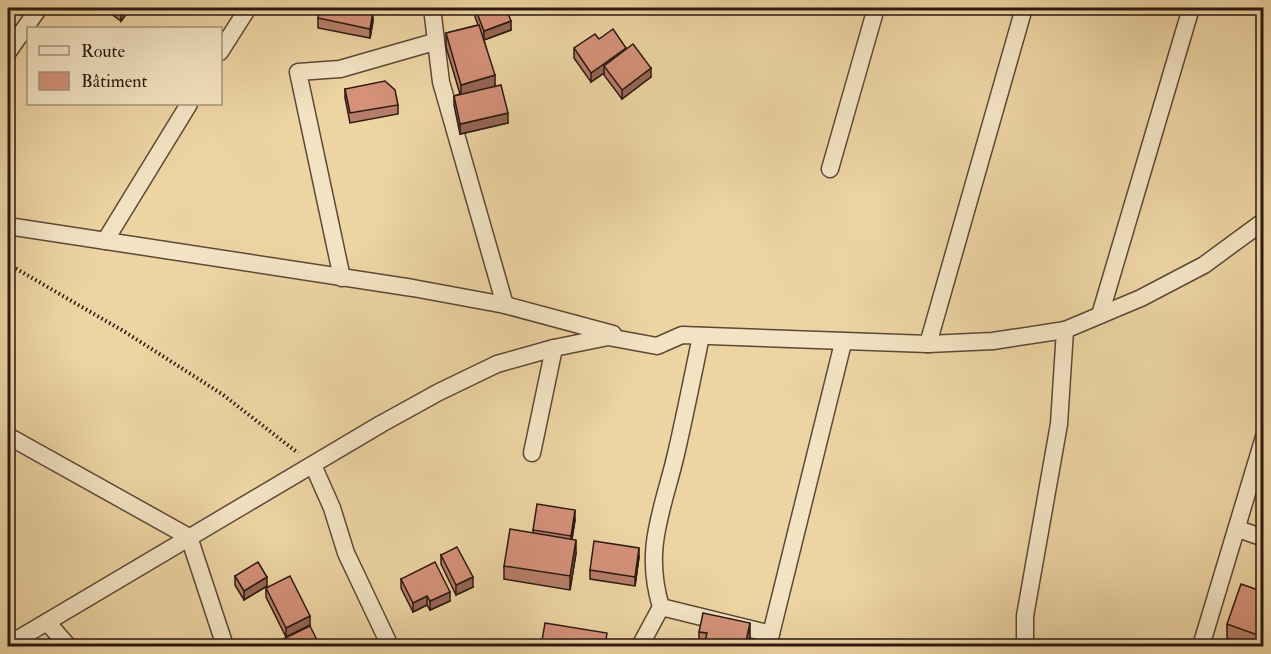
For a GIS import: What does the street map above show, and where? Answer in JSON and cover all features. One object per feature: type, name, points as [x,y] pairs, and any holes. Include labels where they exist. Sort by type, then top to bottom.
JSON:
[{"type":"street","points":[[8,52],[39,8]]},
{"type":"street","points":[[222,49],[248,8]]},
{"type":"street","points":[[432,8],[434,42],[441,82],[505,305]]},
{"type":"street","points":[[830,169],[876,8]]},
{"type":"street","points":[[928,344],[1024,8]]},
{"type":"street","points":[[1100,315],[1191,8]]},
{"type":"street","points":[[342,278],[298,72],[340,69],[434,42]]},
{"type":"street","points":[[105,241],[188,105]]},
{"type":"street","points":[[8,645],[439,392],[496,364],[554,348],[608,337],[657,346],[682,335],[843,343],[928,344],[993,341],[1065,330],[1204,264],[1263,221]]},
{"type":"street","points":[[8,226],[505,305],[657,346]]},
{"type":"street","points":[[1025,646],[1025,616],[1059,424],[1065,330]]},
{"type":"street","points":[[640,646],[661,607],[654,583],[653,543],[676,454],[701,336]]},
{"type":"street","points":[[661,607],[770,640],[843,343]]},
{"type":"street","points":[[532,453],[554,348]]},
{"type":"street","points":[[8,436],[189,537],[225,646]]},
{"type":"street","points":[[1201,646],[1238,529],[1263,437]]},
{"type":"street","points":[[313,465],[332,508],[346,553],[390,646]]},
{"type":"street","points":[[1238,529],[1263,538]]},
{"type":"street","points":[[47,622],[68,646]]},
{"type":"path","points":[[8,264],[125,332],[222,393],[313,465]]},
{"type":"building","points":[[320,8],[354,8],[373,11],[370,29],[318,18]]},
{"type":"building","points":[[475,8],[506,8],[511,21],[484,31]]},
{"type":"building","points":[[479,25],[495,75],[461,85],[446,33]]},
{"type":"building","points":[[613,29],[626,48],[591,73],[574,48],[595,34],[599,39]]},
{"type":"building","points":[[633,44],[651,68],[622,90],[604,66]]},
{"type":"building","points":[[385,81],[395,90],[398,105],[350,113],[345,89]]},
{"type":"building","points":[[501,85],[508,113],[460,124],[454,96]]},
{"type":"building","points":[[537,504],[575,510],[571,536],[533,530]]},
{"type":"building","points":[[510,529],[576,540],[570,576],[504,566]]},
{"type":"building","points":[[594,541],[639,548],[635,577],[590,570]]},
{"type":"building","points":[[457,547],[473,577],[456,585],[441,555]]},
{"type":"building","points":[[258,562],[267,577],[244,591],[235,576]]},
{"type":"building","points":[[435,562],[450,592],[430,601],[427,596],[413,603],[401,579]]},
{"type":"building","points":[[290,576],[310,616],[286,628],[266,588]]},
{"type":"building","points":[[1241,584],[1261,591],[1263,585],[1263,637],[1227,624]]},
{"type":"building","points":[[703,613],[750,623],[745,646],[704,646],[707,633],[699,632]]},
{"type":"building","points":[[545,623],[607,633],[605,646],[541,646]]},
{"type":"building","points":[[310,626],[320,646],[286,646],[283,639]]}]
